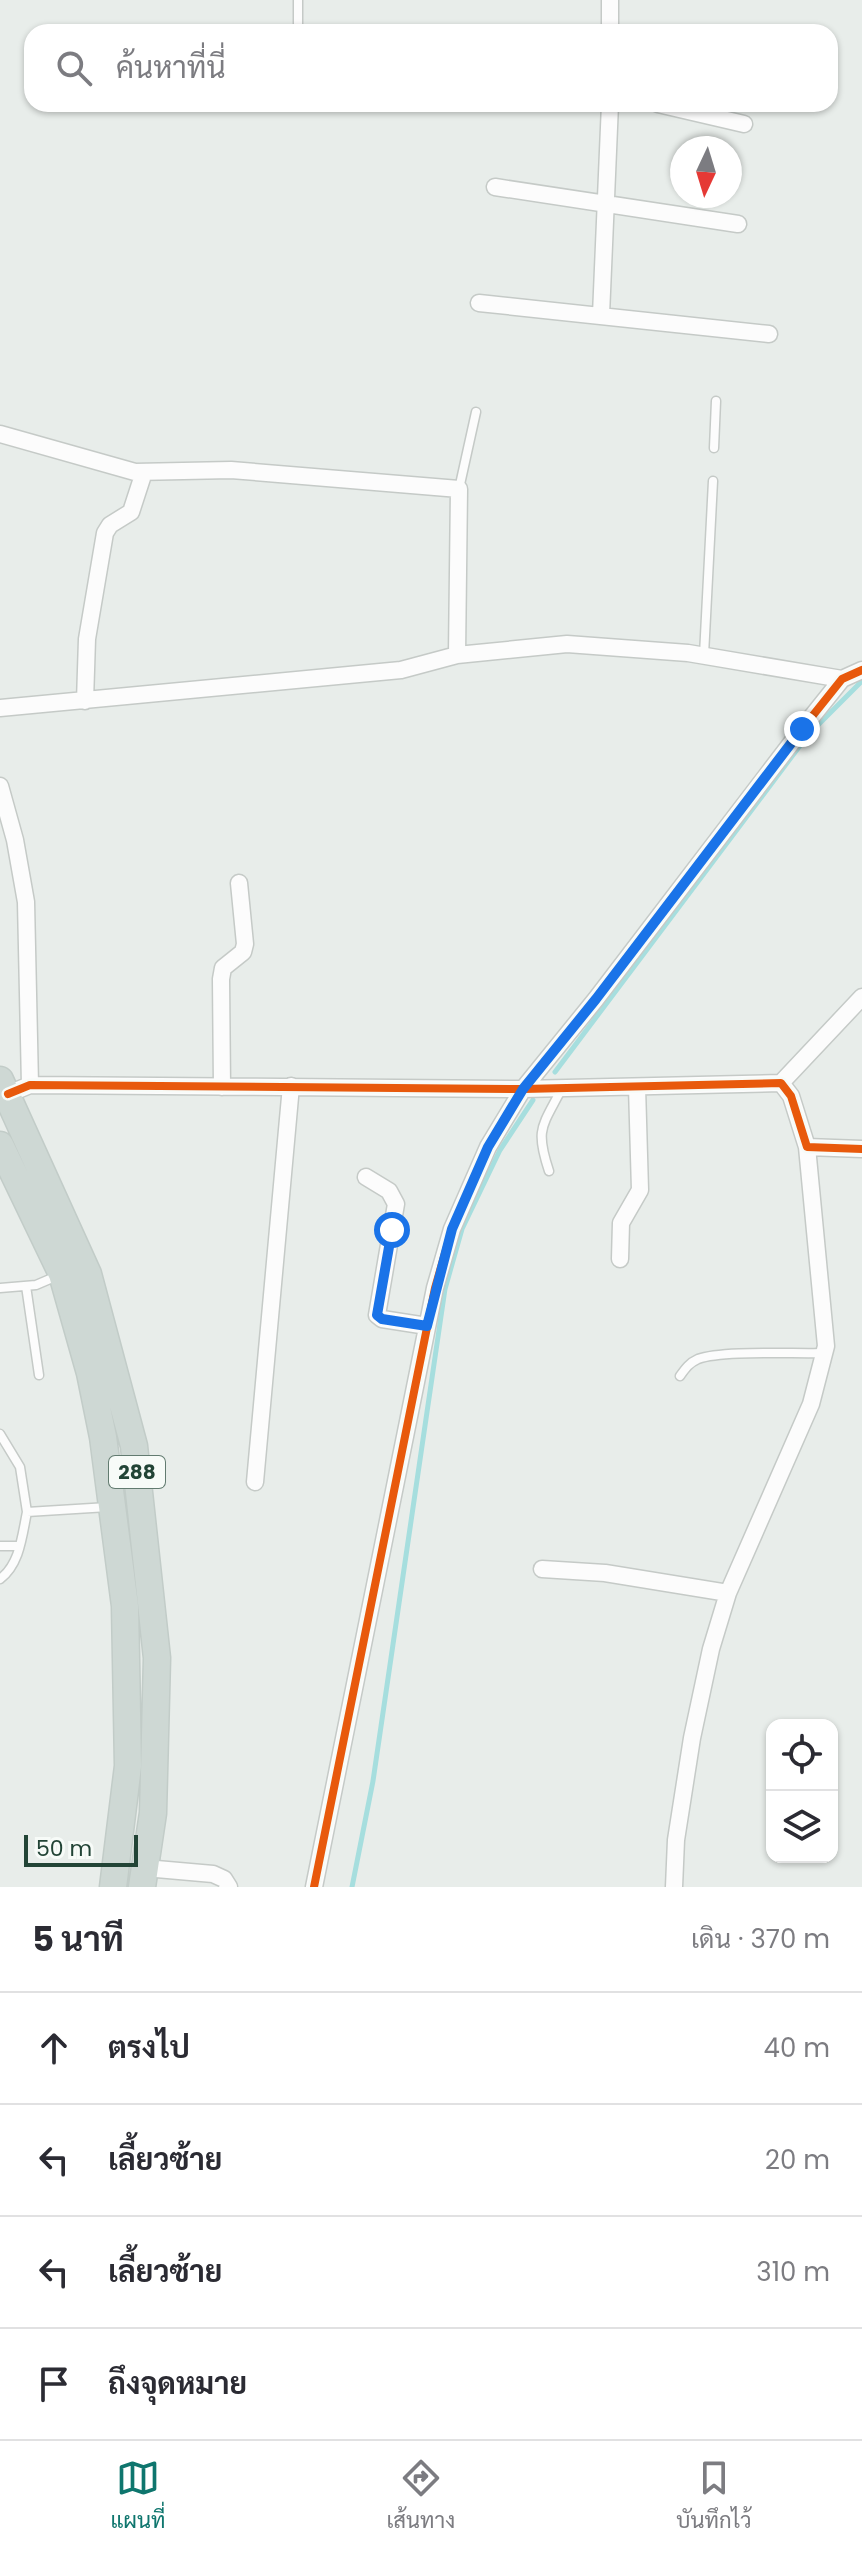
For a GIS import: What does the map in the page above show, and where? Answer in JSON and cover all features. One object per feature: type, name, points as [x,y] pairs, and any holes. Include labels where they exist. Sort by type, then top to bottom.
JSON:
[{"type":"main road","name":"288","points":[[13,1086],[88,1274],[134,1446],[157,1658],[153,1813],[144,1877]]},
{"type":"main road","name":"288","points":[[0,1145],[62,1274],[90,1373],[103,1437],[125,1606],[128,1766],[113,1887]]},
{"type":"street","points":[[610,0],[610,24]]},
{"type":"street","points":[[601,315],[610,112]]},
{"type":"street","points":[[692,112],[744,124]]},
{"type":"street","points":[[495,187],[738,224]]},
{"type":"street","points":[[479,303],[769,334]]},
{"type":"street","points":[[0,434],[135,472],[231,470],[459,489],[457,655]]},
{"type":"street","points":[[85,701],[87,639],[105,533],[110,525],[132,509],[144,472]]},
{"type":"street","points":[[0,708],[401,670],[457,655],[567,644],[704,655],[842,679]]},
{"type":"street","points":[[314,1887],[427,1326],[452,1229],[488,1147],[523,1089],[842,679],[862,670]]},
{"type":"street","points":[[0,786],[15,840],[26,902],[13,1086],[523,1089],[781,1083],[862,997]]},
{"type":"street","points":[[222,1087],[221,979],[223,968],[243,952],[245,944],[239,883]]},
{"type":"street","points":[[674,1887],[676,1840],[692,1738],[711,1649],[728,1593],[811,1404],[826,1346],[807,1147],[791,1096],[781,1083]]},
{"type":"street","points":[[255,1482],[291,1086]]},
{"type":"street","points":[[620,1259],[621,1223],[640,1190],[637,1087]]},
{"type":"street","points":[[807,1147],[862,1149]]},
{"type":"street","points":[[366,1177],[389,1191],[396,1204],[377,1315],[382,1319],[427,1326]]},
{"type":"street","points":[[542,1569],[618,1574],[728,1593]]},
{"type":"street","points":[[144,1877],[213,1874],[224,1879],[229,1887]]},
{"type":"lane","points":[[298,0],[298,24]]},
{"type":"lane","points":[[714,448],[716,401]]},
{"type":"lane","points":[[459,489],[476,412]]},
{"type":"lane","points":[[704,655],[713,481]]},
{"type":"lane","points":[[549,1171],[541,1147],[541,1127],[561,1088]]},
{"type":"lane","points":[[0,1288],[26,1286],[62,1274]]},
{"type":"lane","points":[[26,1286],[39,1375]]},
{"type":"lane","points":[[680,1376],[688,1365],[699,1359],[824,1353]]},
{"type":"lane","points":[[0,1434],[20,1467],[27,1512],[11,1569],[0,1579]]},
{"type":"lane","points":[[27,1512],[112,1507]]},
{"type":"lane","points":[[0,1546],[19,1546]]},
{"type":"waterway","points":[[555,1072],[808,735],[862,681]]},
{"type":"waterway","points":[[352,1887],[373,1781],[445,1289],[462,1229],[500,1150],[533,1100]]},
{"type":"cycle path","points":[[314,1887],[435,1288],[452,1229],[488,1147],[523,1089],[596,999],[802,729],[842,679],[862,670]]},
{"type":"cycle path","points":[[8,1094],[30,1085],[523,1089],[781,1083],[791,1096],[807,1147],[862,1149]]},
{"type":"route","points":[[392,1230],[377,1315],[382,1319],[427,1326],[452,1229],[488,1147],[523,1089],[596,999],[802,729]]}]
